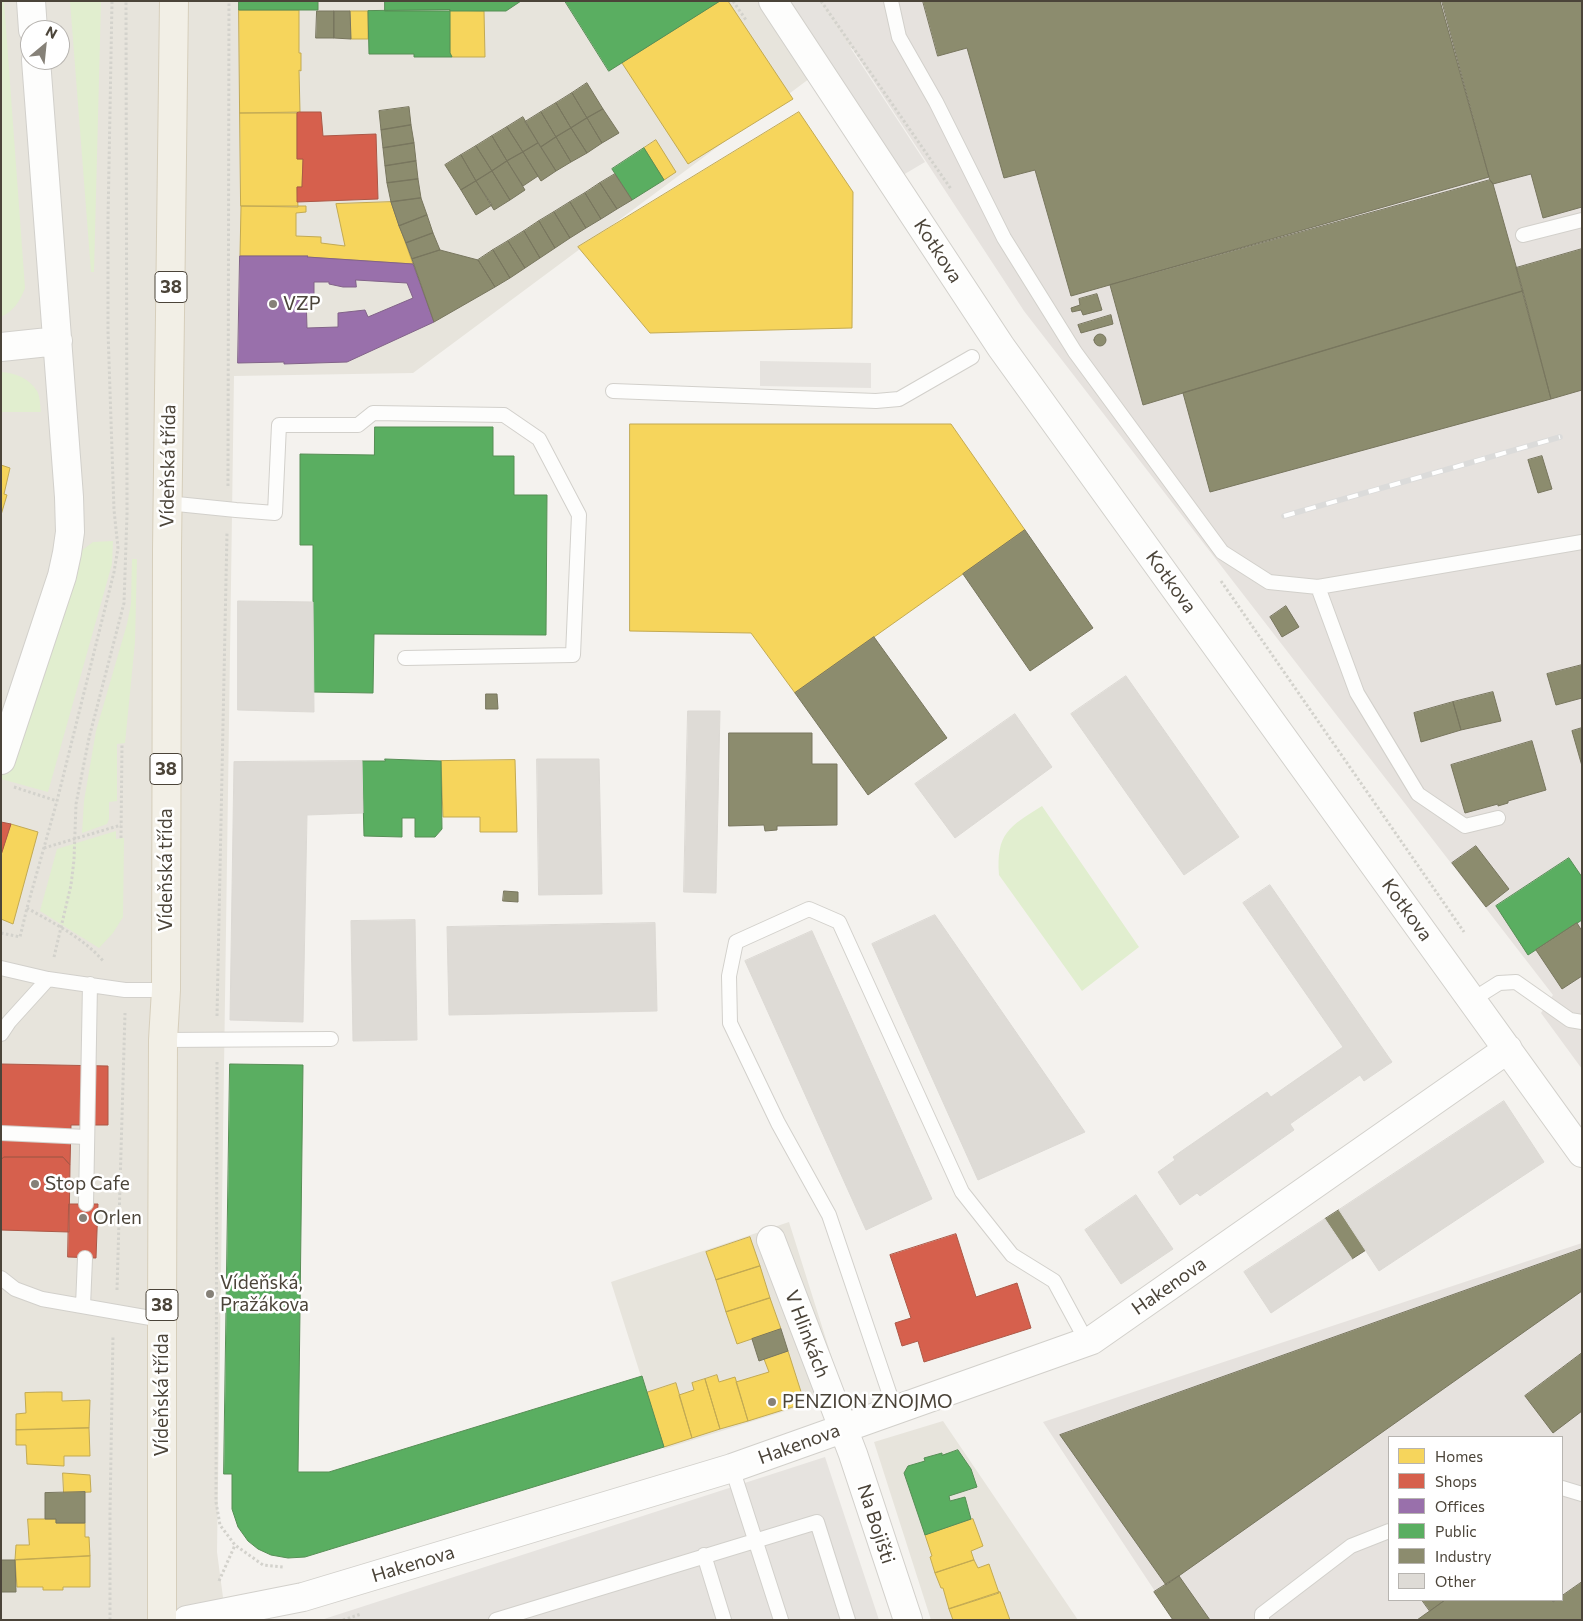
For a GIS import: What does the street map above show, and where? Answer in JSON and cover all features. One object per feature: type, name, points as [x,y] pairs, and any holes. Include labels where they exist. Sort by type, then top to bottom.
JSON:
[{"type":"main road","name":"Vídeňská třída","points":[[162,1620],[163,1040],[166,990],[167,503],[174,1]]},
{"type":"street","points":[[31,1],[32,20]]},
{"type":"street","name":"Kotkova","points":[[773,1],[1001,347],[1582,1153]]},
{"type":"street","points":[[1,760],[62,576],[70,532],[58,341],[37,70]]},
{"type":"street","points":[[1,347],[58,341]]},
{"type":"street","name":"Hakenova","points":[[187,1620],[304,1597],[732,1468],[1087,1342],[1100,1335],[1508,1049]]},
{"type":"street","name":"V Hlinkách","points":[[771,1240],[843,1428]]},
{"type":"street","name":"Na Bojišti","points":[[843,1428],[854,1454],[908,1620]]},
{"type":"lane","points":[[891,1],[899,37],[936,102],[1004,238],[1075,352],[1222,552],[1269,582],[1318,587],[1582,542]]},
{"type":"lane","points":[[1523,235],[1582,220]]},
{"type":"lane","points":[[613,391],[866,400],[899,398],[949,371],[972,356]]},
{"type":"lane","points":[[167,503],[274,513],[279,425],[358,425],[373,413],[504,415],[539,438],[579,515],[573,655],[405,658]]},
{"type":"lane","points":[[1318,587],[1356,693],[1418,794],[1465,826],[1498,818]]},
{"type":"lane","points":[[895,1410],[829,1215],[778,1123],[730,1023],[729,976],[736,942],[809,909],[839,922],[962,1192],[1012,1255],[1054,1281],[1087,1342]]},
{"type":"lane","points":[[1,968],[48,978],[125,990],[166,990]]},
{"type":"lane","points":[[1,1034],[9,1022],[48,978]]},
{"type":"lane","points":[[1472,1000],[1499,983],[1516,982],[1570,1020],[1582,1022]]},
{"type":"lane","points":[[86,1204],[90,984]]},
{"type":"lane","points":[[163,1040],[331,1039]]},
{"type":"lane","points":[[1,1133],[86,1136]]},
{"type":"lane","points":[[83,1306],[85,1258]]},
{"type":"lane","points":[[1,1278],[15,1289],[42,1299],[162,1320]]},
{"type":"lane","points":[[732,1468],[781,1620]]},
{"type":"lane","points":[[1563,1488],[1582,1494]]},
{"type":"lane","points":[[496,1620],[817,1522],[848,1620]]},
{"type":"lane","points":[[1262,1620],[1262,1614],[1351,1546],[1388,1531]]},
{"type":"lane","points":[[704,1555],[724,1620]]},
{"type":"path","points":[[1,933],[20,936],[57,801],[114,572],[118,548],[114,510],[108,331],[112,1]]},
{"type":"path","points":[[48,978],[72,878],[76,804],[89,738],[124,603],[126,548],[126,1]]},
{"type":"path","points":[[229,1],[229,381],[218,1040],[216,1502],[220,1525],[234,1545],[264,1565],[281,1568],[296,1567],[304,1597]]},
{"type":"path","points":[[118,548],[126,548]]},
{"type":"path","points":[[121,838],[122,743]]},
{"type":"path","points":[[10,786],[57,801]]},
{"type":"path","points":[[43,848],[121,825]]},
{"type":"path","points":[[27,908],[61,928],[95,952],[125,990],[117,1312],[112,1339],[110,1620]]},
{"type":"shaded area","points":[[1,1],[822,1],[852,47],[413,373],[234,376],[217,1552],[226,1620],[1,1620]]},
{"type":"shaded area","points":[[791,1],[820,1],[925,162],[903,175]]},
{"type":"shaded area","points":[[821,1],[1582,1],[1582,1069],[1541,1013],[1553,995],[1024,311]]},
{"type":"shaded area","points":[[760,361],[871,363],[871,388],[760,386]]},
{"type":"shaded area","points":[[789,1222],[843,1393],[664,1449],[611,1282]]},
{"type":"shaded area","points":[[1582,1243],[1582,1620],[1174,1620],[1043,1422]]},
{"type":"shaded area","points":[[943,1421],[1078,1620],[931,1620],[874,1442]]},
{"type":"shaded area","points":[[825,1457],[879,1620],[321,1620]]},
{"type":"green space","points":[[1,1],[4,1],[25,288],[16,305],[10,312],[1,317]]},
{"type":"green space","points":[[70,1],[101,1],[94,272],[91,272]]},
{"type":"green space","points":[[1,372],[16,375],[34,386],[38,393],[41,412],[1,412]]},
{"type":"green space","points":[[113,541],[112,564],[48,792],[1,779],[1,764],[81,551],[93,542]]},
{"type":"green space","points":[[132,559],[137,559],[135,642],[125,743],[117,744],[117,801],[109,802],[109,819],[107,824],[82,833],[84,801],[96,731],[131,604]]},
{"type":"green space","points":[[1042,806],[1139,947],[1082,991],[999,875],[1000,849],[1007,833],[1013,826]]},
{"type":"green space","points":[[116,831],[116,839],[124,838],[123,917],[113,933],[99,948],[40,911],[57,849]]},
{"type":"building: Homes","points":[[720,1],[728,1],[793,99],[688,164],[622,63]]},
{"type":"building: Homes","points":[[239,10],[299,10],[299,53],[301,53],[301,71],[299,70],[300,112],[240,113]]},
{"type":"building: Homes","points":[[450,10],[484,11],[485,57],[452,57],[450,53]]},
{"type":"building: Homes","points":[[350,11],[368,11],[368,39],[351,39]]},
{"type":"building: Homes","points":[[799,112],[853,192],[852,328],[650,333],[578,247]]},
{"type":"building: Homes","points":[[240,113],[297,113],[297,159],[303,159],[302,187],[297,187],[298,207],[241,206]]},
{"type":"building: Homes","points":[[656,140],[676,172],[664,180],[644,148]]},
{"type":"building: Homes","points":[[391,202],[413,264],[308,256],[240,256],[241,206],[306,206],[306,212],[296,213],[296,236],[321,237],[321,243],[345,246],[336,204]]},
{"type":"building: Homes","points":[[630,424],[951,424],[1025,530],[795,693],[751,633],[630,631]]},
{"type":"building: Homes","points":[[1,465],[10,468],[4,494],[7,495],[1,515]]},
{"type":"building: Homes","points":[[515,760],[517,832],[480,832],[480,817],[443,817],[441,761]]},
{"type":"building: Homes","points":[[11,824],[38,832],[13,924],[1,919],[1,855]]},
{"type":"building: Homes","points":[[750,1237],[760,1266],[716,1280],[706,1252]]},
{"type":"building: Homes","points":[[760,1266],[770,1298],[726,1312],[716,1280]]},
{"type":"building: Homes","points":[[770,1298],[781,1329],[737,1344],[726,1312]]},
{"type":"building: Homes","points":[[788,1351],[803,1398],[799,1405],[748,1421],[736,1382],[769,1372],[764,1359]]},
{"type":"building: Homes","points":[[717,1375],[719,1382],[735,1377],[748,1421],[720,1429],[705,1379]]},
{"type":"building: Homes","points":[[705,1379],[720,1429],[692,1438],[679,1395],[694,1390],[692,1383]]},
{"type":"building: Homes","points":[[676,1383],[692,1438],[664,1447],[646,1393]]},
{"type":"building: Homes","points":[[62,1392],[62,1401],[90,1400],[89,1428],[16,1430],[16,1414],[26,1413],[25,1393]]},
{"type":"building: Homes","points":[[89,1428],[90,1456],[64,1456],[64,1466],[27,1464],[26,1445],[16,1445],[16,1430]]},
{"type":"building: Homes","points":[[63,1473],[90,1475],[91,1492],[64,1493]]},
{"type":"building: Homes","points":[[28,1519],[56,1519],[56,1523],[85,1523],[85,1537],[89,1537],[90,1556],[15,1560],[16,1545],[29,1545]]},
{"type":"building: Homes","points":[[973,1519],[983,1546],[971,1551],[974,1560],[935,1573],[925,1535]]},
{"type":"building: Homes","points":[[90,1556],[90,1587],[63,1587],[63,1590],[43,1590],[43,1587],[17,1587],[15,1560]]},
{"type":"building: Homes","points":[[974,1560],[978,1568],[989,1564],[999,1593],[949,1609],[943,1588],[941,1588],[935,1573]]},
{"type":"building: Homes","points":[[1000,1592],[1010,1620],[953,1620],[949,1609]]},
{"type":"building: Shops","points":[[321,112],[323,136],[376,134],[378,199],[297,202],[297,187],[302,187],[303,159],[297,159],[297,113]]},
{"type":"building: Shops","points":[[1,822],[11,824],[1,855]]},
{"type":"building: Shops","points":[[1,1064],[108,1066],[108,1125],[71,1125],[70,1165],[63,1157],[4,1157],[1,1160]]},
{"type":"building: Shops","name":"Stop Cafe","points":[[4,1157],[63,1157],[70,1165],[69,1232],[1,1230],[1,1160]]},
{"type":"building: Shops","name":"Orlen","points":[[69,1204],[98,1204],[96,1258],[68,1257]]},
{"type":"building: Shops","points":[[956,1234],[976,1297],[1017,1283],[1031,1328],[924,1362],[918,1341],[902,1346],[895,1323],[911,1318],[890,1255]]},
{"type":"building: Offices","name":"VZP","points":[[240,256],[308,256],[413,264],[434,322],[347,362],[238,363]],"holes":[[[356,280],[407,283],[413,298],[368,317],[365,310],[338,313],[338,327],[307,328],[306,296],[314,296],[314,282],[329,282],[329,284],[343,287],[356,287]]]},
{"type":"building: Public","points":[[239,1],[318,1],[318,10],[239,10]]},
{"type":"building: Public","points":[[385,1],[521,1],[506,11],[385,11]]},
{"type":"building: Public","points":[[565,1],[720,1],[609,71]]},
{"type":"building: Public","points":[[450,10],[450,53],[452,57],[414,57],[414,54],[369,54],[368,11]]},
{"type":"building: Public","points":[[644,148],[664,180],[632,200],[612,169]]},
{"type":"building: Public","points":[[375,427],[493,427],[493,456],[514,456],[514,495],[547,495],[546,635],[374,634],[373,693],[313,692],[313,545],[300,545],[300,454],[374,455]]},
{"type":"building: Public","points":[[385,759],[441,761],[442,829],[435,837],[415,837],[415,818],[402,818],[402,837],[364,836],[362,761],[385,761]]},
{"type":"building: Public","points":[[1569,858],[1582,877],[1582,920],[1528,955],[1496,906]]},
{"type":"building: Public","points":[[230,1064],[303,1065],[298,1472],[329,1472],[642,1376],[664,1447],[305,1557],[288,1558],[271,1555],[258,1549],[248,1541],[238,1527],[232,1509],[232,1474],[224,1474]]},
{"type":"building: Public","points":[[958,1450],[971,1469],[977,1487],[949,1496],[950,1501],[965,1497],[971,1519],[925,1535],[904,1473],[908,1466],[925,1461],[924,1458]]},
{"type":"building: Industry","points":[[923,1],[1440,1],[1489,177],[1071,296],[1035,170],[1004,178],[967,48],[938,56]]},
{"type":"building: Industry","points":[[1442,1],[1582,1],[1582,207],[1543,218],[1531,174],[1493,184],[1490,180]]},
{"type":"building: Industry","points":[[317,11],[334,11],[334,38],[316,38]]},
{"type":"building: Industry","points":[[334,11],[350,11],[351,39],[334,38]]},
{"type":"building: Industry","points":[[587,83],[603,109],[587,118],[572,93]]},
{"type":"building: Industry","points":[[572,93],[587,118],[571,128],[556,103]]},
{"type":"building: Industry","points":[[556,103],[571,128],[556,137],[541,112]]},
{"type":"building: Industry","points":[[409,107],[411,125],[381,130],[379,111]]},
{"type":"building: Industry","points":[[603,109],[619,133],[602,143],[587,118]]},
{"type":"building: Industry","points":[[541,112],[556,137],[541,147],[525,122]]},
{"type":"building: Industry","points":[[523,117],[538,143],[523,152],[507,127]]},
{"type":"building: Industry","points":[[587,118],[602,143],[587,153],[571,128]]},
{"type":"building: Industry","points":[[411,125],[414,143],[383,148],[381,130]]},
{"type":"building: Industry","points":[[507,127],[523,152],[507,161],[492,136]]},
{"type":"building: Industry","points":[[571,128],[587,153],[571,162],[556,137]]},
{"type":"building: Industry","points":[[492,136],[507,161],[492,171],[476,146]]},
{"type":"building: Industry","points":[[556,137],[571,162],[556,171],[541,147]]},
{"type":"building: Industry","points":[[414,143],[416,161],[385,166],[383,148]]},
{"type":"building: Industry","points":[[538,143],[556,171],[541,181],[523,152]]},
{"type":"building: Industry","points":[[476,146],[492,171],[476,181],[461,155]]},
{"type":"building: Industry","points":[[523,152],[538,176],[523,186],[507,161]]},
{"type":"building: Industry","points":[[461,155],[476,181],[461,190],[445,165]]},
{"type":"building: Industry","points":[[416,161],[418,179],[387,183],[385,166]]},
{"type":"building: Industry","points":[[507,161],[525,190],[510,200],[492,171]]},
{"type":"building: Industry","points":[[492,171],[510,200],[494,210],[476,181]]},
{"type":"building: Industry","points":[[615,174],[632,200],[617,209],[600,183]]},
{"type":"building: Industry","points":[[418,179],[421,198],[391,202],[387,183]]},
{"type":"building: Industry","points":[[1490,180],[1493,184],[1523,291],[1143,405],[1110,285]]},
{"type":"building: Industry","points":[[476,181],[492,205],[476,215],[461,190]]},
{"type":"building: Industry","points":[[600,183],[617,209],[601,219],[585,193]]},
{"type":"building: Industry","points":[[585,193],[601,219],[586,228],[570,202]]},
{"type":"building: Industry","points":[[421,198],[427,215],[399,226],[391,202]]},
{"type":"building: Industry","points":[[570,202],[586,228],[570,238],[554,212]]},
{"type":"building: Industry","points":[[554,212],[570,238],[555,248],[539,221]]},
{"type":"building: Industry","points":[[427,215],[433,233],[406,243],[399,226]]},
{"type":"building: Industry","points":[[539,221],[555,248],[540,258],[524,231]]},
{"type":"building: Industry","points":[[524,231],[540,258],[525,268],[508,241]]},
{"type":"building: Industry","points":[[433,233],[440,250],[412,259],[406,243]]},
{"type":"building: Industry","points":[[508,241],[525,268],[510,278],[493,250]]},
{"type":"building: Industry","points":[[1582,249],[1582,390],[1551,399],[1516,268]]},
{"type":"building: Industry","points":[[440,250],[478,260],[495,287],[434,322],[412,259]]},
{"type":"building: Industry","points":[[493,250],[510,278],[495,287],[478,260]]},
{"type":"building: Industry","points":[[1523,291],[1551,399],[1210,492],[1183,393]]},
{"type":"building: Industry","points":[[1097,294],[1102,310],[1083,315],[1081,310],[1072,312],[1071,308],[1080,305],[1079,299]]},
{"type":"building: Industry","points":[[1111,315],[1113,324],[1081,333],[1078,325]]},
{"type":"building: Industry","points":[[1098,334],[1102,334],[1106,340],[1102,346],[1098,346],[1094,342],[1094,338]]},
{"type":"building: Industry","points":[[1542,456],[1552,489],[1538,493],[1528,460]]},
{"type":"building: Industry","points":[[1025,530],[1093,628],[1030,671],[963,574]]},
{"type":"building: Industry","points":[[1286,606],[1299,627],[1282,637],[1270,617]]},
{"type":"building: Industry","points":[[874,637],[947,738],[868,795],[795,693]]},
{"type":"building: Industry","points":[[1582,665],[1582,698],[1556,705],[1547,674]]},
{"type":"building: Industry","points":[[1493,692],[1501,721],[1461,730],[1453,702]]},
{"type":"building: Industry","points":[[486,694],[497,694],[498,709],[486,709]]},
{"type":"building: Industry","points":[[1453,702],[1461,730],[1421,742],[1414,713]]},
{"type":"building: Industry","points":[[1582,728],[1582,766],[1572,731]]},
{"type":"building: Industry","points":[[729,733],[812,733],[812,764],[837,764],[837,825],[777,826],[777,830],[765,831],[764,825],[729,826]]},
{"type":"building: Industry","points":[[1532,741],[1546,790],[1508,801],[1508,803],[1498,806],[1498,804],[1465,813],[1451,765]]},
{"type":"building: Industry","points":[[1476,846],[1509,889],[1486,907],[1452,863]]},
{"type":"building: Industry","points":[[504,891],[518,892],[518,902],[503,901]]},
{"type":"building: Industry","points":[[1577,923],[1582,931],[1582,976],[1562,989],[1536,950]]},
{"type":"building: Industry","points":[[1339,1210],[1366,1250],[1352,1259],[1325,1219]]},
{"type":"building: Industry","points":[[1582,1249],[1582,1291],[1166,1585],[1060,1435]]},
{"type":"building: Industry","points":[[781,1329],[788,1351],[759,1361],[752,1339]]},
{"type":"building: Industry","points":[[1582,1353],[1582,1411],[1553,1433],[1525,1396]]},
{"type":"building: Industry","points":[[85,1492],[85,1523],[56,1523],[56,1519],[45,1519],[45,1493]]},
{"type":"building: Industry","points":[[1,1560],[15,1560],[16,1592],[1,1592]]},
{"type":"building: Industry","points":[[1179,1576],[1210,1620],[1173,1620],[1154,1592]]},
{"type":"building: Industry","points":[[1582,1582],[1582,1620],[1417,1620],[1444,1601],[1553,1602],[1563,1601],[1563,1595]]},
{"type":"building: Industry","points":[[1423,1601],[1444,1601],[1430,1611]]},
{"type":"building: Other","points":[[238,601],[313,602],[314,712],[238,710]]},
{"type":"building: Other","points":[[1126,676],[1239,837],[1184,875],[1071,714]]},
{"type":"building: Other","points":[[688,711],[720,711],[716,893],[684,892]]},
{"type":"building: Other","points":[[1015,714],[1052,767],[955,838],[915,784]]},
{"type":"building: Other","points":[[537,759],[599,759],[602,894],[539,895]]},
{"type":"building: Other","points":[[362,761],[363,813],[307,815],[303,1022],[230,1020],[234,762]]},
{"type":"building: Other","points":[[1270,885],[1392,1062],[1364,1081],[1360,1075],[1290,1124],[1294,1130],[1200,1196],[1197,1193],[1180,1205],[1158,1172],[1175,1160],[1173,1157],[1267,1092],[1271,1097],[1343,1047],[1243,903]]},
{"type":"building: Other","points":[[935,915],[1085,1132],[978,1180],[872,944]]},
{"type":"building: Other","points":[[415,920],[417,1040],[353,1041],[351,921]]},
{"type":"building: Other","points":[[655,923],[657,1011],[449,1015],[447,927]]},
{"type":"building: Other","points":[[812,931],[932,1199],[866,1230],[745,961]]},
{"type":"building: Other","points":[[1504,1101],[1544,1162],[1379,1271],[1339,1210]]},
{"type":"building: Other","points":[[1136,1195],[1173,1249],[1121,1284],[1085,1230]]},
{"type":"building: Other","points":[[1325,1219],[1352,1259],[1271,1313],[1244,1272]]},
{"type":"railway","points":[[1284,516],[1560,437]]},
{"type":"place","name":"VZP","points":[[273,304]]},
{"type":"place","name":"Stop Cafe","points":[[35,1184]]},
{"type":"place","name":"Orlen","points":[[83,1218]]},
{"type":"place","name":"Vídeňská, Pražákova","points":[[210,1294]]},
{"type":"place","name":"PENZION ZNOJMO","points":[[772,1402]]}]
